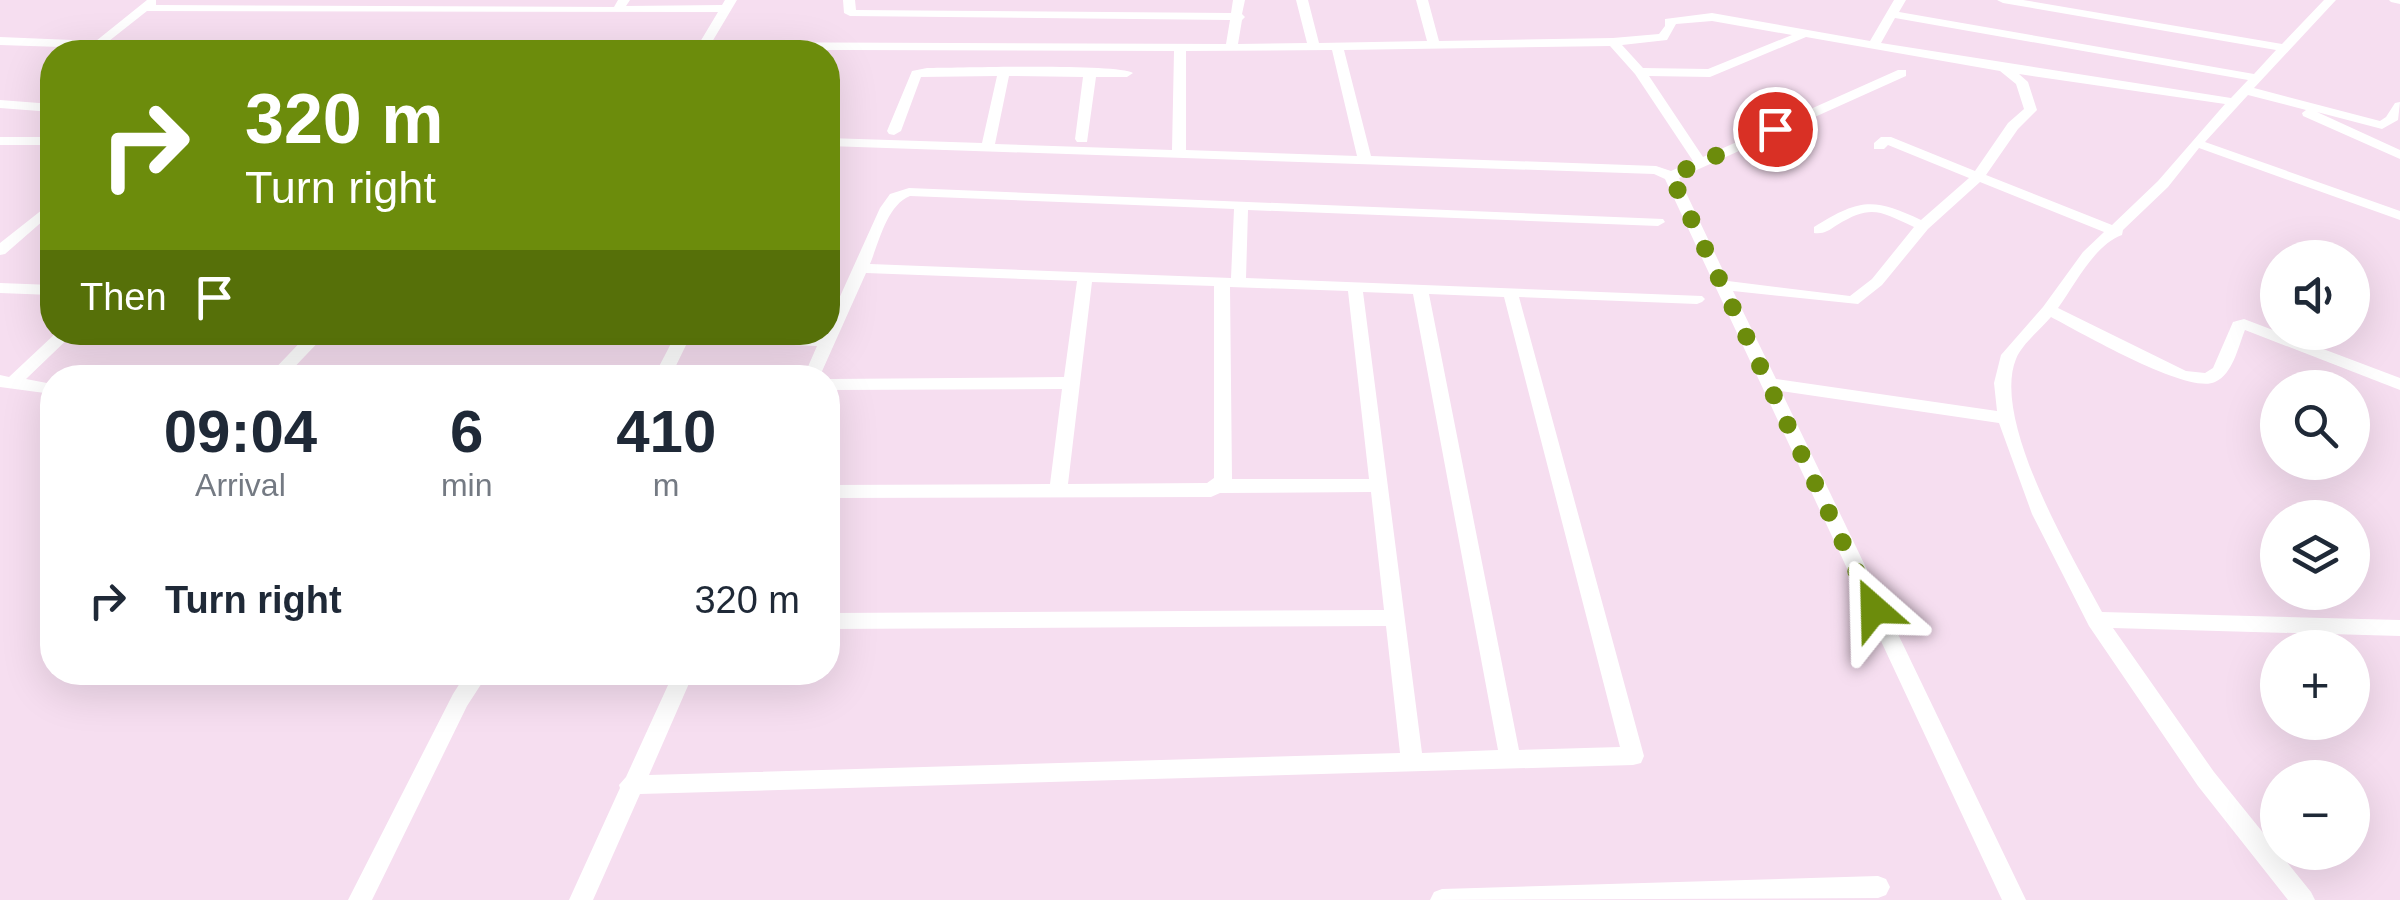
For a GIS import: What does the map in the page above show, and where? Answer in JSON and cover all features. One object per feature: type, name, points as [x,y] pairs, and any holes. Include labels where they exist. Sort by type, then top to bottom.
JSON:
[{"type":"street","points":[[849,0],[850,13],[1239,17]]},
{"type":"street","points":[[1231,48],[1239,0]]},
{"type":"street","points":[[1302,0],[1314,47]]},
{"type":"street","points":[[1422,0],[1433,44]]},
{"type":"street","points":[[1874,44],[1900,0]]},
{"type":"street","points":[[2003,0],[2283,48]]},
{"type":"street","points":[[2302,900],[2227,807],[2096,620],[2040,514],[2008,418],[2002,383],[2010,355],[2049,310],[2088,255],[2117,232],[2330,0]]},
{"type":"street","points":[[105,40],[150,4],[729,4]]},
{"type":"street","points":[[706,40],[729,4]]},
{"type":"street","points":[[1892,14],[2245,90],[2382,124],[2400,106]]},
{"type":"street","points":[[840,45],[1231,48],[1612,42],[1663,36],[1670,26],[1669,20],[1712,17],[2004,68],[2245,90]]},
{"type":"street","points":[[1640,72],[1710,73],[1807,32]]},
{"type":"street","points":[[0,41],[40,41]]},
{"type":"street","points":[[1612,42],[1640,72],[1701,163]]},
{"type":"street","points":[[1337,47],[1365,159]]},
{"type":"street","points":[[1179,154],[1180,48]]},
{"type":"street","points":[[1722,285],[1852,301],[1877,282],[1923,226],[1977,178],[2013,126],[2030,110],[2022,82],[2004,68]]},
{"type":"street","points":[[987,148],[1004,72]]},
{"type":"street","points":[[1082,139],[1090,72]]},
{"type":"street","points":[[894,131],[916,74],[1127,72]]},
{"type":"street","points":[[1671,176],[1902,73]]},
{"type":"street","points":[[2290,103],[2332,127],[2400,154]]},
{"type":"street","points":[[0,104],[40,107]]},
{"type":"street","points":[[1879,146],[1886,140],[1939,159],[1977,178],[2117,232]]},
{"type":"street","points":[[0,141],[40,141]]},
{"type":"street","points":[[840,142],[1656,170],[1671,176],[2014,900]]},
{"type":"street","points":[[2196,142],[2400,216]]},
{"type":"street","points":[[840,312],[886,208],[894,197],[909,192],[1658,222]]},
{"type":"street","points":[[1819,230],[1862,205],[1874,203],[1923,226]]},
{"type":"street","points":[[1220,486],[1230,282],[1240,204]]},
{"type":"street","points":[[0,251],[40,216]]},
{"type":"street","points":[[860,268],[1697,299]]},
{"type":"street","points":[[1058,490],[1085,276]]},
{"type":"street","points":[[1355,286],[1412,762]]},
{"type":"street","points":[[0,288],[40,290]]},
{"type":"street","points":[[1420,289],[1510,760]]},
{"type":"street","points":[[630,785],[1634,756],[1510,292]]},
{"type":"street","points":[[2049,310],[2184,376],[2208,379],[2220,371],[2239,326],[2244,324],[2400,384]]},
{"type":"street","points":[[7,381],[51,345]]},
{"type":"street","points":[[287,365],[307,345]]},
{"type":"street","points":[[7,381],[40,387]]},
{"type":"street","points":[[840,384],[1069,383]]},
{"type":"street","points":[[1768,384],[2008,418]]},
{"type":"street","points":[[840,492],[1379,486]]},
{"type":"street","points":[[840,621],[1395,618]]},
{"type":"street","points":[[2096,620],[2400,628]]},
{"type":"street","points":[[360,900],[470,685]]},
{"type":"street","points":[[581,900],[678,685]]},
{"type":"street","points":[[1442,900],[1692,897],[1878,887]]},
{"type":"route","points":[[1775,129],[1671,176],[1874,609]]}]
